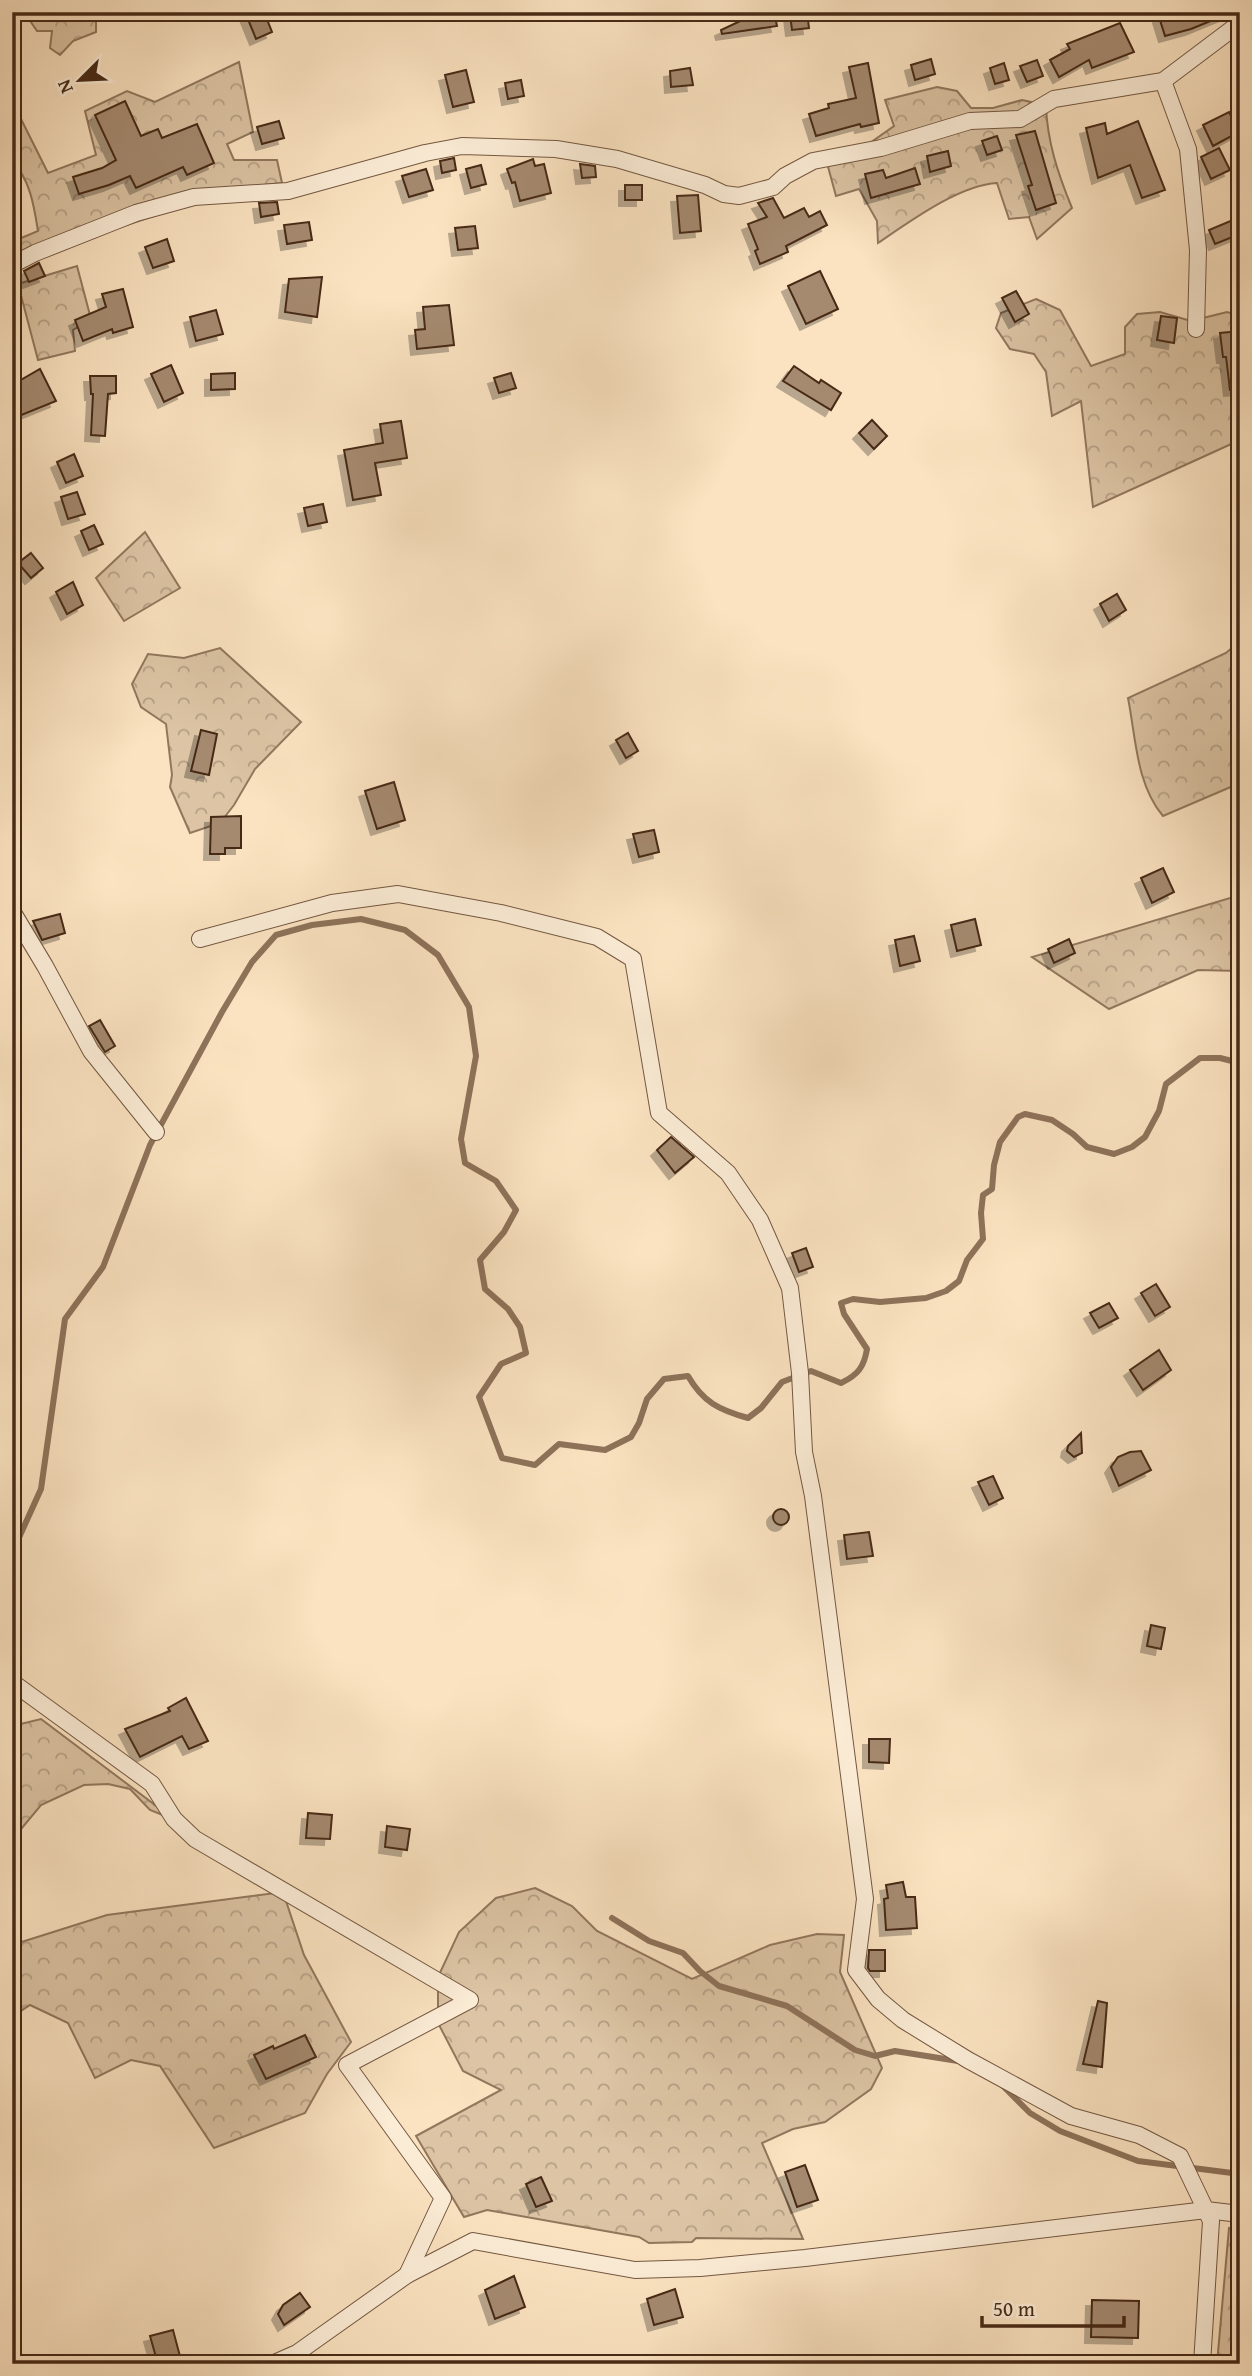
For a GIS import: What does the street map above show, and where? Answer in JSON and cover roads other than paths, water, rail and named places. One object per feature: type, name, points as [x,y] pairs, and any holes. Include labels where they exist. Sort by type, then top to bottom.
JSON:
[{"type":"street","points":[[12,265],[35,253],[136,214],[194,197],[288,191],[425,153],[462,146],[556,149],[617,159],[724,194],[739,196],[774,187],[785,176],[813,162],[881,148],[970,121],[1020,119],[1054,99],[1163,81],[1240,23]]},
{"type":"street","points":[[1163,81],[1188,149],[1198,250],[1196,329]]},
{"type":"street","points":[[200,939],[332,903],[398,894],[501,913],[597,937],[633,959],[659,1113],[728,1173],[760,1220],[790,1288],[800,1373],[804,1452],[813,1496],[865,1899],[856,1970],[878,1999],[903,2020],[968,2060],[1071,2116],[1139,2135],[1180,2156],[1211,2221],[1202,2364]]},
{"type":"street","points":[[12,911],[91,1051],[156,1132]]},
{"type":"street","points":[[12,1682],[152,1784],[174,1819],[195,1839],[470,2000],[347,2065],[443,2198],[407,2275]]},
{"type":"street","points":[[272,2364],[297,2353],[407,2275],[473,2241],[635,2270],[805,2258],[1206,2210],[1240,2214]]},
{"type":"waterway","points":[[12,1553],[41,1489],[65,1319],[103,1267],[150,1145],[222,1012],[252,962],[276,935],[312,925],[361,919],[405,930],[438,955],[469,1007],[476,1056],[461,1139],[465,1163],[496,1181],[516,1210],[504,1232],[480,1260],[485,1289],[508,1309],[520,1327],[526,1353],[501,1364],[479,1397],[502,1458],[535,1465],[559,1444],[605,1450],[631,1437],[647,1399],[664,1379],[688,1376],[713,1404],[748,1418],[761,1408],[782,1382],[811,1371],[841,1383],[847,1380],[859,1370],[867,1349],[844,1314],[841,1303],[853,1299],[880,1302],[926,1298],[946,1291],[959,1281],[967,1260],[983,1239],[983,1195],[992,1189],[1000,1142],[1018,1117],[1025,1114],[1052,1120],[1087,1147],[1114,1154],[1132,1147],[1145,1137],[1159,1111],[1166,1084],[1200,1058],[1220,1058],[1240,1063]]},
{"type":"waterway","points":[[612,1918],[649,1941],[683,1953],[719,1986],[787,2006],[855,2050],[875,2056],[895,2051],[958,2061]]},
{"type":"waterway","points":[[1001,2084],[1030,2113],[1060,2131],[1138,2161],[1240,2174]]}]
